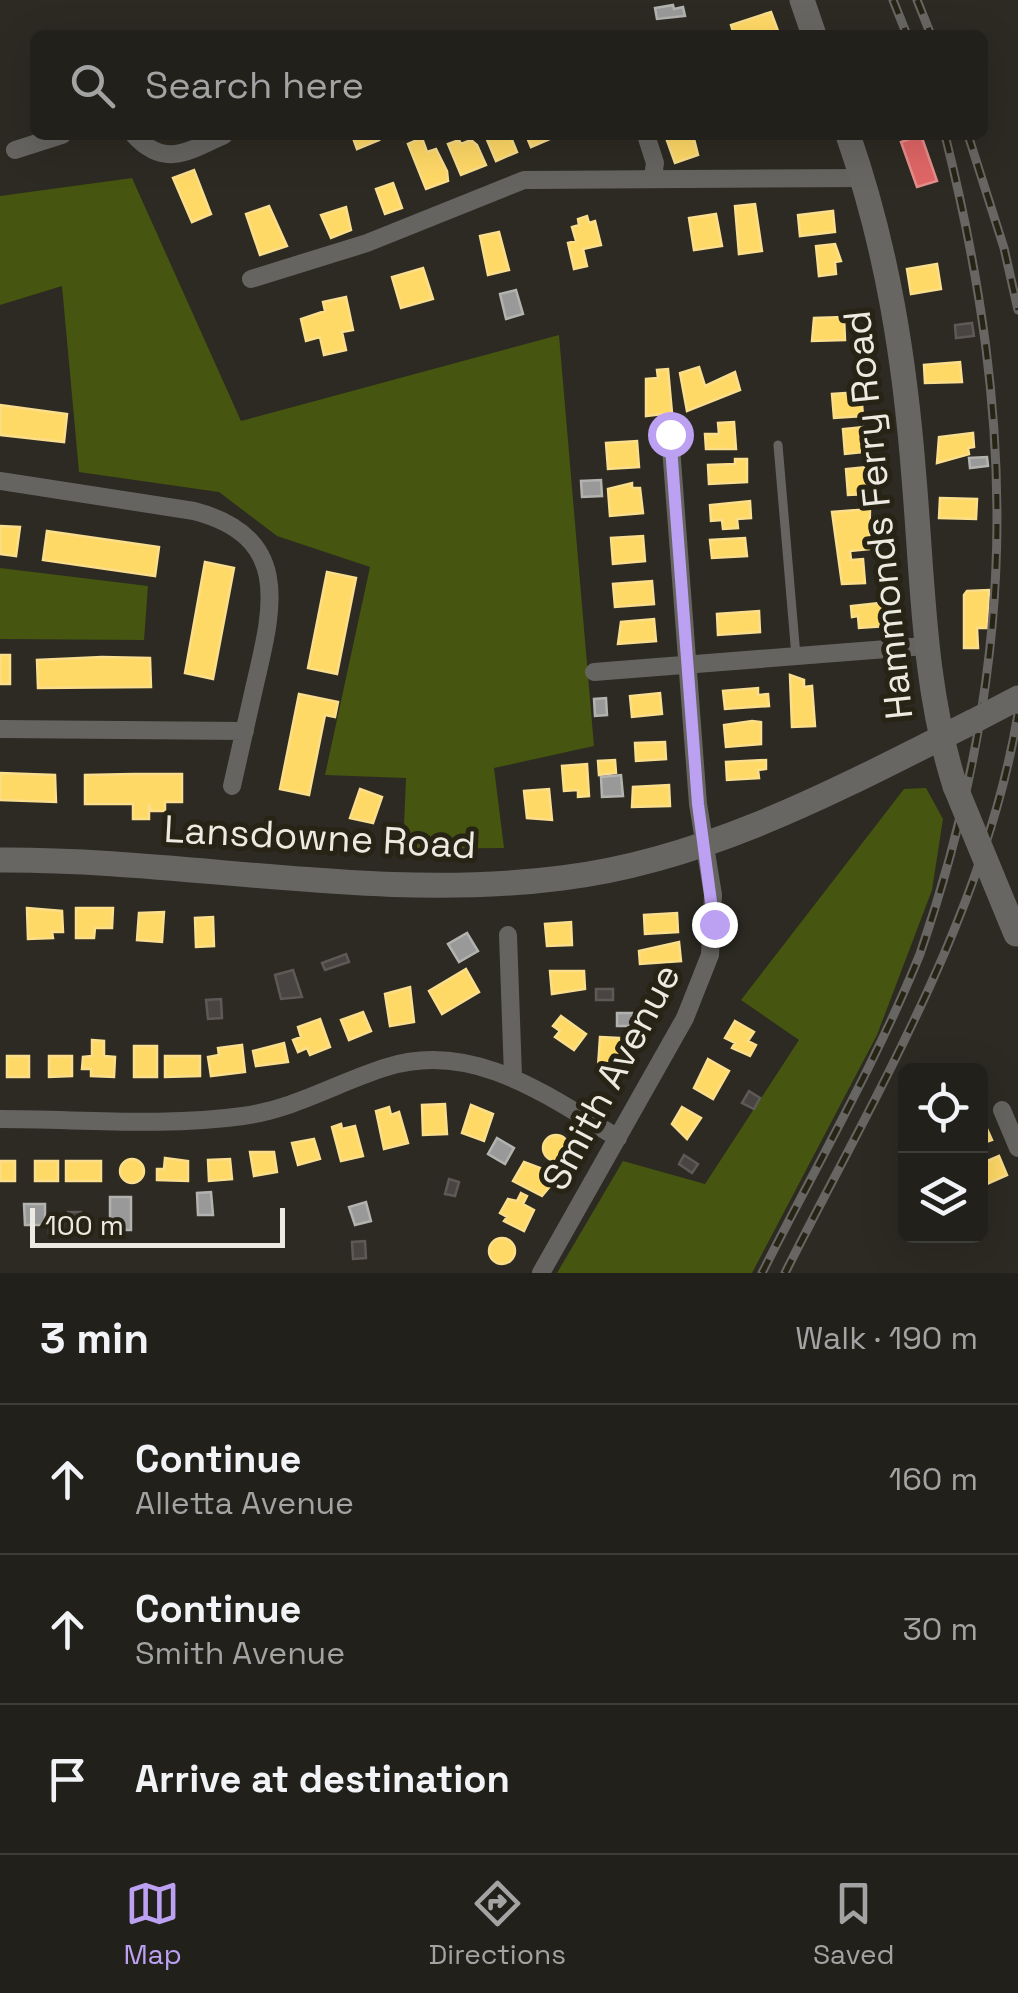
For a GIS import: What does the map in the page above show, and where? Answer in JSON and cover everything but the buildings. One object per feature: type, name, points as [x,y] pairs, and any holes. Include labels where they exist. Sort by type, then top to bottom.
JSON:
[{"type":"street","points":[[802,0],[812,30]]},
{"type":"street","points":[[15,150],[46,140]]},
{"type":"street","points":[[139,140],[154,154],[166,156],[210,140]]},
{"type":"street","points":[[648,140],[655,163],[653,177]]},
{"type":"street","name":"Hammonds Ferry Road","points":[[850,140],[890,281],[902,358],[925,646],[940,738],[955,786],[1017,936]]},
{"type":"street","points":[[251,278],[367,243],[524,180],[863,178]]},
{"type":"street","name":"Smith Avenue","points":[[541,1273],[702,984],[714,924],[686,665],[670,434]]},
{"type":"street","points":[[0,481],[194,511],[218,517],[252,543],[263,559],[272,595],[232,786]]},
{"type":"street","points":[[594,672],[925,646]]},
{"type":"street","name":"Lansdowne Road","points":[[0,860],[176,865],[434,886],[566,878],[706,844],[776,818],[1018,698]]},
{"type":"street","points":[[0,729],[245,731]]},
{"type":"street","points":[[508,934],[513,1076]]},
{"type":"street","points":[[0,1119],[242,1116],[277,1110],[412,1061],[464,1063],[513,1076],[618,1138]]},
{"type":"street","points":[[1002,1110],[1018,1148]]},
{"type":"lane","points":[[778,445],[796,656]]},
{"type":"green space","points":[[132,178],[241,421],[559,335],[594,746],[494,768],[504,848],[403,849],[406,778],[325,775],[370,567],[277,536],[219,492],[79,472],[62,286],[0,305],[0,196]]},
{"type":"green space","points":[[0,568],[148,586],[144,640],[0,639]]},
{"type":"green space","points":[[926,788],[943,819],[932,890],[877,1035],[752,1273],[557,1273],[623,1161],[705,1184],[799,1040],[741,1000],[904,789]]},
{"type":"railway","points":[[893,0],[905,30]]},
{"type":"railway","points":[[917,0],[929,30]]},
{"type":"railway","points":[[762,1273],[865,1075],[920,954],[952,849],[976,746],[990,646],[997,547],[995,447],[986,346],[969,242],[946,140]]},
{"type":"railway","points":[[970,140],[1004,248],[1018,310]]},
{"type":"railway","points":[[785,1273],[890,1070],[954,931],[1002,788],[1018,714]]},
{"type":"route","points":[[670,434],[698,804],[714,924]]}]
